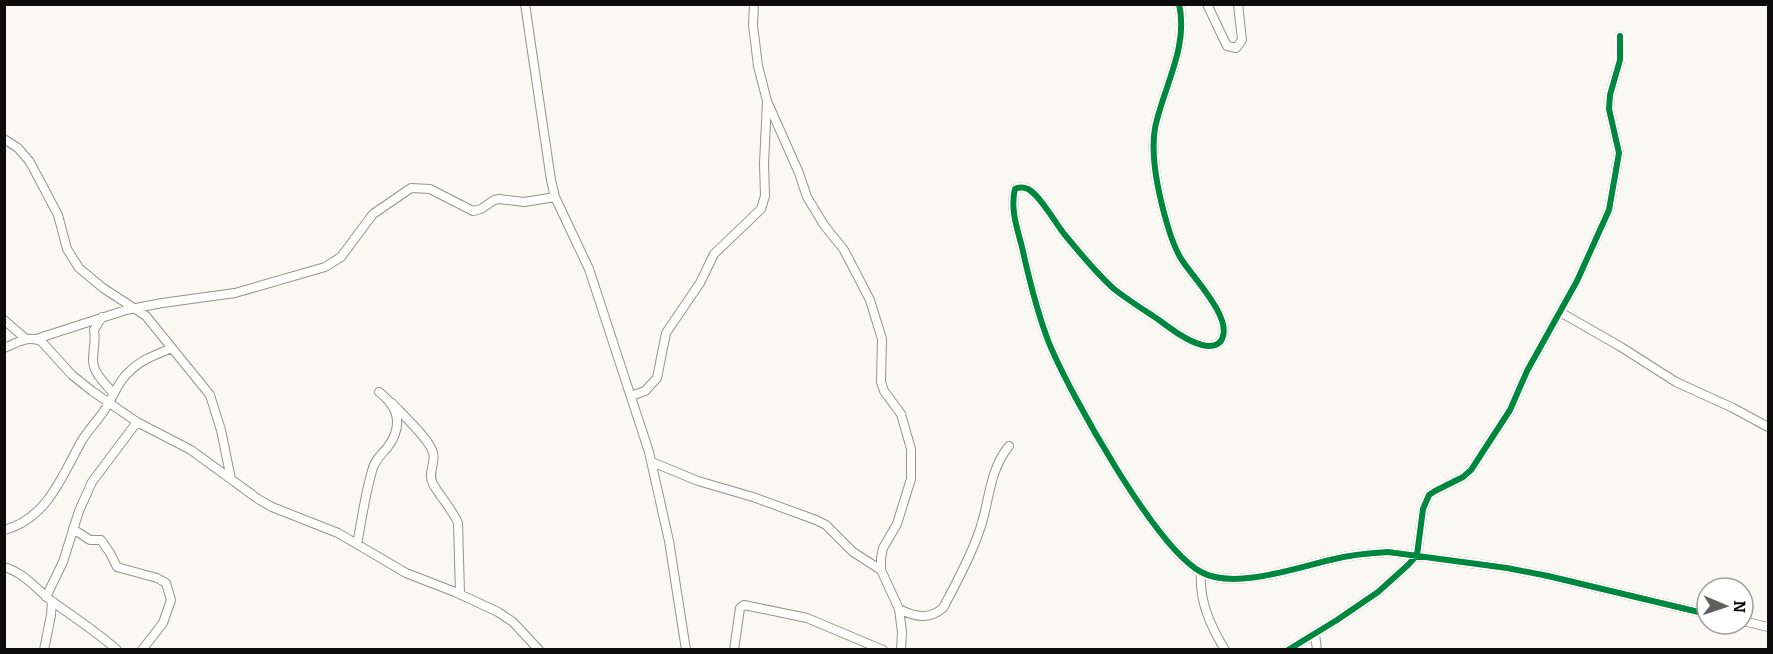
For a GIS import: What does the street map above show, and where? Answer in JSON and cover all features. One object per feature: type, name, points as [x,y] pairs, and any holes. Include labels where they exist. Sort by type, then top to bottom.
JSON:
[{"type":"street","points":[[525,4],[547,161],[555,197],[589,269],[652,462],[669,541],[686,650]]},
{"type":"street","points":[[754,4],[753,25],[758,66],[767,101],[799,173],[807,197],[824,225],[844,250],[873,307],[882,339],[881,382],[884,391],[901,414],[911,449],[911,479],[897,524],[880,558],[881,570],[899,609],[902,632],[901,650]]},
{"type":"street","points":[[1179,4],[1182,26],[1178,49],[1158,114],[1154,150],[1162,205],[1168,228],[1178,255],[1215,304],[1220,315],[1224,327],[1223,337],[1219,343],[1213,346],[1200,344],[1170,328],[1113,288],[1075,247],[1029,189],[1021,187],[1015,189],[1012,199],[1039,316],[1060,367],[1095,430],[1146,512],[1174,548],[1201,572],[1213,576],[1236,578],[1268,576],[1332,559],[1388,552],[1548,576],[1695,611]]},
{"type":"street","points":[[1207,4],[1225,42],[1231,48],[1236,48],[1242,40],[1238,4]]},
{"type":"street","points":[[1288,650],[1378,592],[1417,555],[1423,509],[1429,495],[1463,477],[1478,461],[1506,418],[1527,370],[1560,312],[1604,223],[1612,195],[1619,153],[1609,109],[1620,60],[1620,36]]},
{"type":"street","points":[[631,396],[645,391],[657,378],[666,333],[700,283],[714,254],[764,204],[767,101]]},
{"type":"street","points":[[4,139],[18,148],[30,162],[58,215],[67,249],[79,268],[152,322],[210,395],[221,430],[231,479]]},
{"type":"street","points":[[4,348],[26,339],[36,339],[136,308],[235,293],[325,267],[341,257],[373,214],[411,188],[430,189],[473,211],[481,209],[494,200],[524,202],[555,197]]},
{"type":"street","points":[[1560,312],[1676,382],[1768,427]]},
{"type":"street","points":[[102,317],[94,330],[96,339],[94,365],[102,381],[113,393]]},
{"type":"street","points":[[4,320],[26,339]]},
{"type":"street","points":[[36,339],[45,345],[72,375],[109,403],[137,422],[191,450],[272,507],[318,524],[357,543],[399,569],[460,594],[508,618],[539,650]]},
{"type":"street","points":[[4,530],[30,517],[52,495],[82,440],[129,372],[144,360],[172,348]]},
{"type":"street","points":[[379,392],[422,435],[433,451],[431,477],[458,523],[460,594]]},
{"type":"street","points":[[357,543],[373,465],[388,446],[397,428],[392,403]]},
{"type":"street","points":[[44,650],[51,615],[49,599],[92,482],[137,422]]},
{"type":"street","points":[[899,609],[919,617],[937,613],[943,608],[979,532],[999,459],[1009,446]]},
{"type":"street","points":[[652,462],[698,481],[753,497],[816,520],[826,525],[853,552],[881,570]]},
{"type":"street","points":[[73,529],[90,540],[101,540],[117,567],[157,578],[166,583],[171,600],[163,623],[142,650]]},
{"type":"street","points":[[4,567],[21,574],[49,599],[99,633],[117,650]]},
{"type":"street","points":[[1201,572],[1200,587],[1203,605],[1225,650]]},
{"type":"street","points":[[734,650],[740,608],[744,604],[807,618],[883,650]]},
{"type":"street","points":[[1315,634],[1317,650]]},
{"type":"cycle path","points":[[1179,4],[1181,36],[1155,128],[1155,165],[1162,204],[1172,239],[1180,257],[1209,297],[1222,320],[1224,330],[1221,341],[1216,345],[1208,346],[1191,341],[1114,289],[1082,256],[1033,192],[1028,189],[1015,189],[1013,203],[1030,283],[1049,343],[1094,431],[1138,502],[1161,533],[1182,557],[1201,572],[1214,577],[1230,579],[1265,576],[1344,557],[1388,552],[1507,568],[1695,611]]},
{"type":"cycle path","points":[[1288,650],[1378,592],[1408,565],[1417,555],[1423,509],[1429,495],[1463,477],[1471,470],[1510,410],[1527,371],[1577,281],[1609,210],[1619,153],[1609,109],[1610,95],[1620,60],[1620,36]]}]
